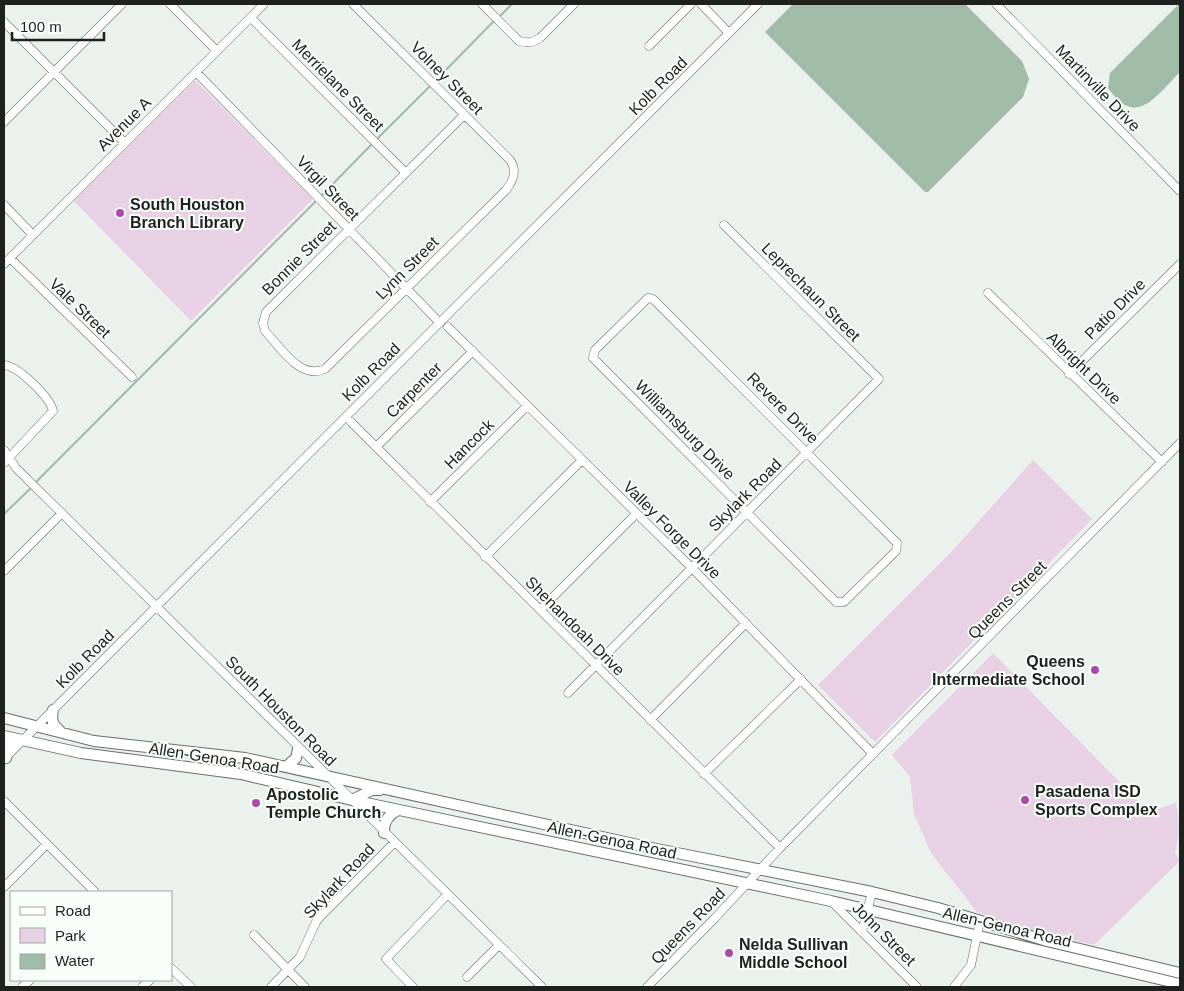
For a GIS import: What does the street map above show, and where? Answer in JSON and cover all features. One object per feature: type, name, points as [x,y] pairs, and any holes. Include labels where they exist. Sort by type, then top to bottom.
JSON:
[{"type":"main road","points":[[53,710],[51,718],[53,724],[60,731]]},
{"type":"main road","name":"Allen-Genoa Road","points":[[4,718],[94,741],[245,758],[618,840],[872,892],[929,905],[1180,984]]},
{"type":"main road","points":[[4,736],[9,741],[10,747],[5,759]]},
{"type":"main road","name":"Allen-Genoa Road","points":[[4,736],[81,753],[241,774],[398,810],[831,901],[978,936],[1134,968],[1180,973]]},
{"type":"main road","points":[[140,762],[142,746]]},
{"type":"main road","points":[[286,767],[294,761],[298,749]]},
{"type":"main road","points":[[241,774],[245,758]]},
{"type":"main road","points":[[290,786],[311,783],[325,775]]},
{"type":"main road","points":[[352,800],[372,790],[391,791]]},
{"type":"main road","points":[[452,820],[456,804]]},
{"type":"main road","points":[[384,833],[386,821],[390,815],[398,810]]},
{"type":"main road","points":[[614,856],[618,840]]},
{"type":"street","points":[[4,122],[122,4]]},
{"type":"street","points":[[170,4],[217,51]]},
{"type":"street","name":"Avenue A","points":[[4,264],[264,4]]},
{"type":"street","name":"Volney Street","points":[[352,4],[510,160],[513,164],[514,175]]},
{"type":"street","points":[[482,4],[519,41],[525,43],[540,38],[574,4]]},
{"type":"street","points":[[649,46],[691,4]]},
{"type":"street","points":[[701,4],[729,34]]},
{"type":"street","name":"Kolb Road","points":[[5,759],[42,727],[53,710],[758,4]]},
{"type":"street","name":"Martinville Drive","points":[[996,4],[1180,191]]},
{"type":"street","name":"Merrielane Street","points":[[251,18],[405,172]]},
{"type":"street","points":[[4,22],[125,143]]},
{"type":"street","name":"Virgil Street","points":[[196,72],[440,322]]},
{"type":"street","name":"Bonnie Street","points":[[314,372],[302,369],[265,331],[264,318],[270,307],[464,114]]},
{"type":"street","name":"Lynn Street","points":[[314,372],[325,369],[506,190],[514,175]]},
{"type":"street","points":[[4,205],[33,235]]},
{"type":"street","name":"Leprechaun Street","points":[[724,224],[879,380]]},
{"type":"street","name":"Vale Street","points":[[10,258],[132,377]]},
{"type":"street","name":"Patio Drive","points":[[1069,374],[1180,264]]},
{"type":"street","name":"Albright Drive","points":[[988,293],[1069,374],[1162,462]]},
{"type":"street","name":"Revere Drive","points":[[616,328],[648,298],[654,299],[808,452],[897,544],[896,551],[871,576]]},
{"type":"street","name":"Valley Forge Drive","points":[[448,327],[692,568],[873,754]]},
{"type":"street","name":"Williamsburg Drive","points":[[616,328],[595,350],[593,358],[836,602],[844,602],[871,576]]},
{"type":"street","name":"Carpenter","points":[[376,447],[472,351]]},
{"type":"street","points":[[4,366],[16,368],[49,400],[53,411],[6,460]]},
{"type":"street","name":"Skylark Road","points":[[568,693],[879,380]]},
{"type":"street","name":"Hancock","points":[[430,502],[527,406]]},
{"type":"street","name":"Shenandoah Drive","points":[[351,422],[780,848]]},
{"type":"street","name":"Queens Street","points":[[749,883],[780,848],[1180,443]]},
{"type":"street","name":"South Houston Road","points":[[4,450],[6,460],[158,606],[298,749],[542,987]]},
{"type":"street","points":[[485,557],[582,460]]},
{"type":"street","points":[[4,572],[62,513]]},
{"type":"street","points":[[540,610],[636,514]]},
{"type":"street","points":[[650,720],[746,623]]},
{"type":"street","points":[[704,774],[801,679]]},
{"type":"street","points":[[4,801],[94,891]]},
{"type":"street","name":"Skylark Road","points":[[271,987],[300,957],[321,916],[394,843]]},
{"type":"street","points":[[4,887],[47,844]]},
{"type":"street","name":"Queens Road","points":[[647,987],[749,883]]},
{"type":"street","points":[[862,932],[872,892]]},
{"type":"street","points":[[413,987],[386,959],[447,895]]},
{"type":"street","name":"John Street","points":[[831,901],[917,987]]},
{"type":"street","points":[[954,987],[971,965],[980,921]]},
{"type":"street","points":[[254,935],[306,987]]},
{"type":"street","points":[[467,977],[499,945]]},
{"type":"street","points":[[172,969],[191,987]]},
{"type":"green space","points":[[195,80],[313,199],[191,321],[74,201]]},
{"type":"green space","points":[[1033,460],[1092,519],[875,742],[818,685],[955,548]]},
{"type":"green space","name":"Pasadena ISD Sports Complex","points":[[993,653],[1149,812],[1176,803],[1178,828],[1175,852],[1180,861],[1094,945],[1023,928],[977,912],[931,853],[914,814],[910,777],[892,755]]},
{"type":"water","points":[[793,4],[965,4],[1022,61],[1029,79],[1023,97],[928,192],[925,192],[765,32]]},
{"type":"water","points":[[1179,4],[1180,72],[1163,90],[1145,104],[1137,107],[1128,106],[1118,100],[1108,88],[1110,73]]},
{"type":"waterway","points":[[501,15],[512,4]]},
{"type":"waterway","points":[[436,80],[493,22]]},
{"type":"waterway","points":[[378,138],[429,87]]},
{"type":"waterway","points":[[322,195],[371,145]]},
{"type":"waterway","points":[[37,481],[315,202]]},
{"type":"waterway","points":[[4,514],[30,489]]},
{"type":"place","name":"South Houston Branch Library","points":[[120,213]]},
{"type":"place","name":"Queens Intermediate School","points":[[1095,670]]},
{"type":"place","name":"Pasadena ISD Sports Complex","points":[[1025,800]]},
{"type":"place","name":"Apostolic Temple Church","points":[[256,803]]},
{"type":"place","name":"Nelda Sullivan Middle School","points":[[729,953]]}]
